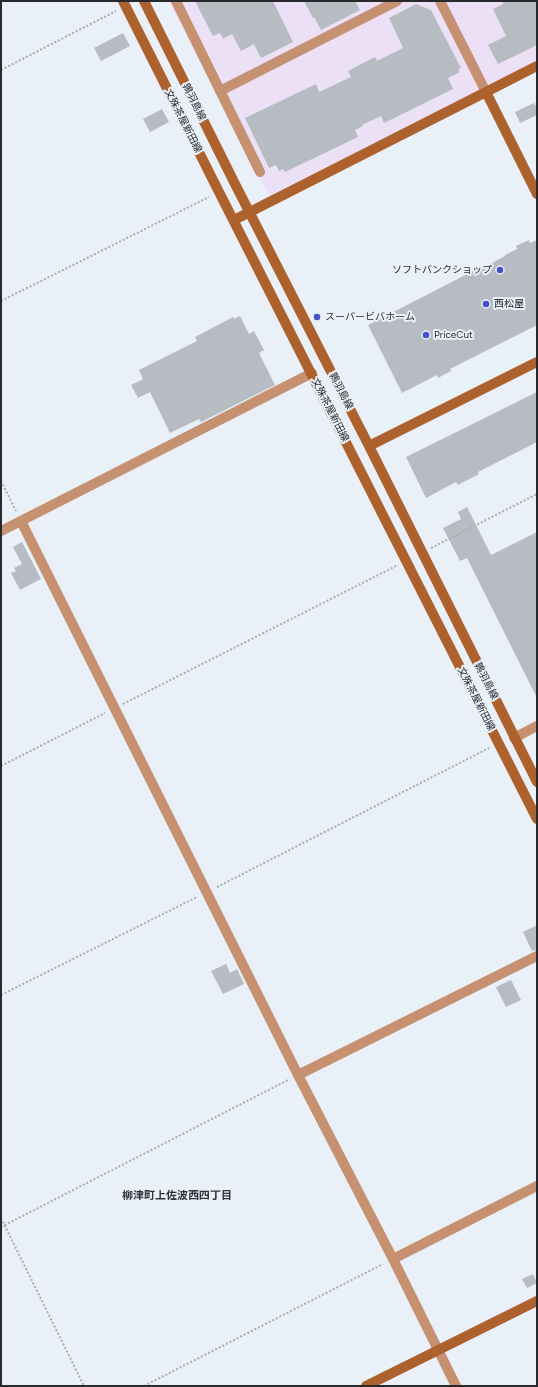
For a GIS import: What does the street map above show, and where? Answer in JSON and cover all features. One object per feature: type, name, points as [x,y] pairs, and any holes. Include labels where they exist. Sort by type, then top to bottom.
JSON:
[{"type":"main road","name":"鶉羽島線","points":[[144,1],[537,782]]},
{"type":"main road","name":"文殊茶屋新田線","points":[[125,3],[219,192],[537,818]]},
{"type":"main road","points":[[234,220],[537,66]]},
{"type":"main road","points":[[486,92],[537,194]]},
{"type":"main road","points":[[369,446],[537,362]]},
{"type":"main road","points":[[366,1386],[537,1301]]},
{"type":"street","points":[[176,1],[260,172]]},
{"type":"street","points":[[220,91],[397,1]]},
{"type":"street","points":[[440,1],[486,92]]},
{"type":"street","points":[[1,531],[312,373]]},
{"type":"street","points":[[21,521],[208,892],[298,1075],[393,1259],[456,1386]]},
{"type":"street","points":[[514,738],[537,726]]},
{"type":"street","points":[[298,1075],[537,956]]},
{"type":"street","points":[[393,1259],[537,1186]]},
{"type":"path","points":[[1,70],[125,3]]},
{"type":"path","points":[[1,301],[219,192]]},
{"type":"path","points":[[1,481],[21,521]]},
{"type":"path","points":[[422,553],[537,494]]},
{"type":"path","points":[[1,766],[406,561]]},
{"type":"path","points":[[1,995],[208,892],[498,743]]},
{"type":"path","points":[[1,1226],[298,1075]]},
{"type":"path","points":[[1,1218],[84,1386]]},
{"type":"path","points":[[144,1386],[393,1259]]},
{"type":"shaded area","points":[[169,1],[537,1],[537,61],[269,196]]},
{"type":"building","points":[[195,1],[273,1],[293,42],[261,58],[254,44],[241,51],[232,34],[223,39],[220,33],[213,36]]},
{"type":"building","points":[[304,1],[355,1],[360,10],[321,30]]},
{"type":"building","points":[[502,1],[537,1],[537,45],[498,64],[488,45],[506,36],[493,9],[503,4]]},
{"type":"building","points":[[416,4],[431,10],[461,68],[458,69],[460,72],[448,78],[453,89],[384,123],[381,116],[362,125],[363,126],[355,130],[358,137],[285,172],[283,169],[279,171],[276,165],[269,168],[245,118],[316,84],[319,92],[351,77],[348,71],[375,57],[377,61],[403,48],[389,18]]},
{"type":"building","points":[[123,33],[130,46],[101,61],[94,48]]},
{"type":"building","points":[[534,103],[537,108],[537,115],[520,123],[515,112]]},
{"type":"building","points":[[162,109],[169,122],[150,132],[143,119]]},
{"type":"building","points":[[529,240],[530,243],[537,240],[537,325],[450,369],[451,371],[438,378],[437,375],[402,393],[368,325],[479,268],[479,270],[517,249],[516,246]]},
{"type":"building","points":[[240,316],[249,334],[254,331],[264,350],[259,353],[275,385],[201,422],[199,419],[170,433],[150,392],[138,398],[131,385],[143,379],[139,370],[197,341],[195,337],[233,317],[234,319]]},
{"type":"building","points":[[537,392],[537,442],[478,472],[479,474],[458,485],[456,482],[426,498],[406,457]]},
{"type":"building","points":[[467,507],[491,555],[537,532],[537,698],[467,558],[460,561],[443,528],[461,519],[458,512]]},
{"type":"building","points":[[22,542],[41,579],[20,590],[11,573],[16,571],[14,568],[22,564],[13,547]]},
{"type":"building","points":[[537,925],[537,950],[532,951],[523,932]]},
{"type":"building","points":[[226,964],[230,973],[237,969],[244,984],[223,994],[211,971]]},
{"type":"building","points":[[511,980],[521,1000],[506,1007],[496,987]]},
{"type":"building","points":[[533,1274],[537,1283],[527,1288],[522,1279]]},
{"type":"place","name":"ソフトバンクショップ","points":[[500,270]]},
{"type":"place","name":"西松屋","points":[[486,304]]},
{"type":"place","name":"スーパービバホーム","points":[[317,317]]},
{"type":"place","name":"PriceCut","points":[[426,335]]},
{"type":"district","name":"柳津町上佐波西四丁目","points":[[177,1196]]}]
